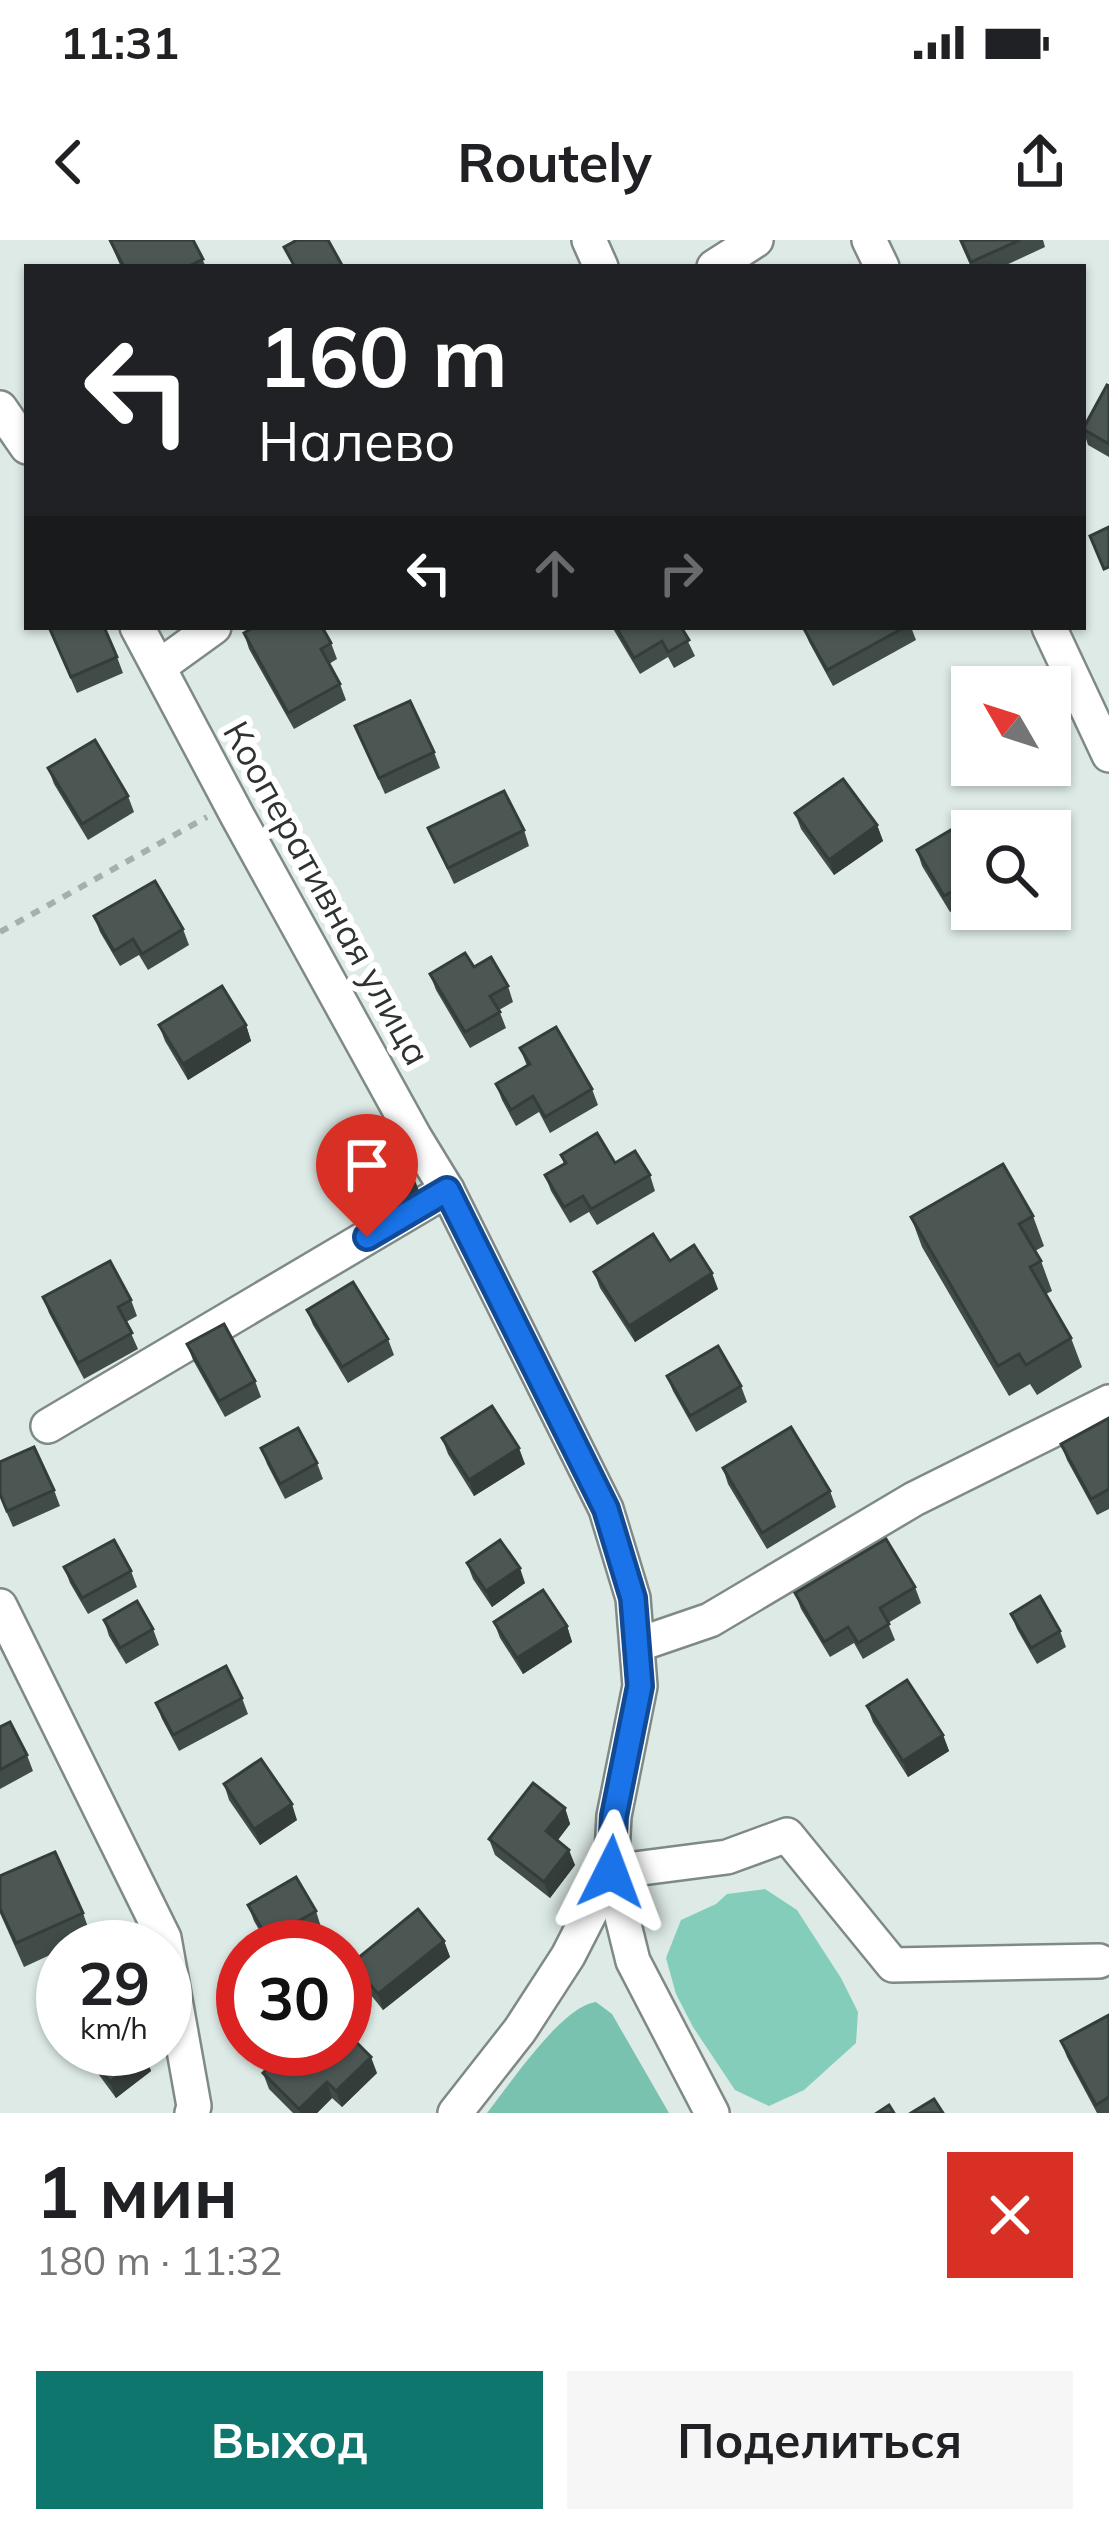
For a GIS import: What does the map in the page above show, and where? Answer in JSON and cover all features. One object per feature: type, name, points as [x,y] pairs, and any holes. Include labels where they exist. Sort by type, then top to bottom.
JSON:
[{"type":"street","points":[[719,264],[756,240]]},
{"type":"street","points":[[0,408],[24,443]]},
{"type":"street","name":"Кооперативная улица","points":[[139,630],[447,1190],[606,1509],[633,1598],[640,1686],[614,1816],[611,1872],[568,1955],[520,2030],[455,2113]]},
{"type":"street","points":[[160,666],[210,630]]},
{"type":"street","points":[[1050,630],[1109,755]]},
{"type":"street","points":[[48,1426],[447,1190]]},
{"type":"street","points":[[637,1645],[710,1620],[914,1499],[1109,1402]]},
{"type":"street","points":[[0,1606],[164,1938],[192,2113]]},
{"type":"street","points":[[712,2113],[633,1961],[611,1872],[727,1857],[787,1835],[893,1965],[1099,1961]]},
{"type":"path","points":[[0,932],[232,803]]},
{"type":"shaded area","points":[[765,1889],[797,1910],[858,2012],[856,2043],[804,2090],[769,2106],[735,2090],[693,2027],[676,1994],[666,1958],[681,1920],[727,1894]]},
{"type":"shaded area","points":[[596,2002],[612,2014],[669,2113],[487,2113],[553,2031],[582,2007]]},
{"type":"building","points":[[110,240],[193,240],[203,259],[193,264],[122,264]]},
{"type":"building","points":[[297,240],[328,240],[341,264],[293,264],[284,247]]},
{"type":"building","points":[[961,240],[1020,240],[971,262]]},
{"type":"building","points":[[1109,386],[1109,444],[1086,431]]},
{"type":"building","points":[[1109,527],[1109,567],[1104,569],[1090,536]]},
{"type":"building","points":[[50,630],[105,630],[117,657],[71,677]]},
{"type":"building","points":[[324,630],[331,643],[321,649],[340,684],[288,713],[244,633]]},
{"type":"building","points":[[618,630],[683,630],[689,640],[668,652],[662,641],[634,658]]},
{"type":"building","points":[[805,630],[900,630],[827,670]]},
{"type":"building","points":[[410,701],[434,752],[379,778],[355,726]]},
{"type":"building","points":[[95,740],[128,796],[82,824],[48,768]]},
{"type":"building","points":[[843,779],[877,825],[829,860],[795,813]]},
{"type":"building","points":[[504,791],[524,830],[448,868],[428,828]]},
{"type":"building","points":[[951,830],[951,892],[944,896],[917,850]]},
{"type":"building","points":[[155,881],[183,929],[142,954],[133,939],[114,951],[94,916]]},
{"type":"building","points":[[465,953],[474,967],[491,957],[508,986],[490,996],[500,1012],[465,1032],[430,974]]},
{"type":"building","points":[[222,986],[246,1025],[183,1064],[159,1025]]},
{"type":"building","points":[[556,1027],[592,1089],[545,1117],[533,1096],[511,1110],[496,1084],[530,1064],[520,1048]]},
{"type":"building","points":[[381,1123],[413,1175],[373,1201],[368,1192],[352,1203],[324,1159]]},
{"type":"building","points":[[597,1133],[615,1163],[635,1151],[650,1175],[591,1209],[583,1196],[564,1207],[545,1175],[566,1163],[561,1155]]},
{"type":"building","points":[[1003,1164],[1033,1216],[1019,1224],[1041,1261],[1030,1267],[1071,1338],[1026,1365],[1019,1354],[998,1366],[911,1217]]},
{"type":"building","points":[[653,1234],[670,1261],[694,1245],[712,1273],[629,1326],[594,1272]]},
{"type":"building","points":[[110,1261],[131,1300],[118,1307],[132,1333],[78,1363],[43,1297]]},
{"type":"building","points":[[353,1282],[388,1339],[342,1367],[307,1310]]},
{"type":"building","points":[[224,1324],[255,1381],[219,1401],[187,1344]]},
{"type":"building","points":[[718,1346],[741,1386],[690,1416],[667,1376]]},
{"type":"building","points":[[492,1406],[519,1448],[469,1480],[442,1438]]},
{"type":"building","points":[[1109,1418],[1109,1489],[1091,1499],[1061,1444]]},
{"type":"building","points":[[791,1427],[830,1491],[762,1533],[723,1468]]},
{"type":"building","points":[[298,1428],[317,1463],[280,1484],[261,1448]]},
{"type":"building","points":[[34,1447],[54,1490],[7,1511],[0,1494],[0,1462]]},
{"type":"building","points":[[886,1539],[915,1587],[880,1608],[889,1624],[858,1643],[848,1627],[824,1642],[795,1593]]},
{"type":"building","points":[[114,1540],[131,1571],[82,1598],[64,1567]]},
{"type":"building","points":[[500,1540],[520,1568],[486,1591],[467,1563]]},
{"type":"building","points":[[543,1590],[567,1626],[517,1658],[494,1622]]},
{"type":"building","points":[[1040,1596],[1060,1631],[1031,1648],[1011,1614]]},
{"type":"building","points":[[137,1601],[153,1629],[120,1648],[104,1620]]},
{"type":"building","points":[[226,1666],[242,1698],[173,1735],[156,1703]]},
{"type":"building","points":[[907,1680],[943,1735],[903,1761],[867,1706]]},
{"type":"building","points":[[10,1722],[27,1755],[0,1770],[0,1727]]},
{"type":"building","points":[[261,1759],[292,1804],[254,1829],[224,1784]]},
{"type":"building","points":[[533,1783],[565,1808],[546,1831],[569,1850],[544,1882],[489,1839]]},
{"type":"building","points":[[55,1852],[83,1913],[67,1920],[36,1920],[36,1934],[16,1943],[0,1909],[0,1876]]},
{"type":"building","points":[[296,1877],[316,1911],[301,1920],[257,1920],[248,1905]]},
{"type":"building","points":[[418,1909],[444,1941],[378,1994],[372,1987],[372,1947]]},
{"type":"building","points":[[1109,2015],[1109,2097],[1096,2105],[1061,2041]]},
{"type":"building","points":[[266,2076],[351,2076],[336,2091],[327,2082],[299,2109]]},
{"type":"building","points":[[934,2099],[943,2113],[911,2113]]},
{"type":"route","points":[[367,1237],[447,1190],[606,1509],[633,1598],[640,1686],[614,1816],[611,1872]]}]
